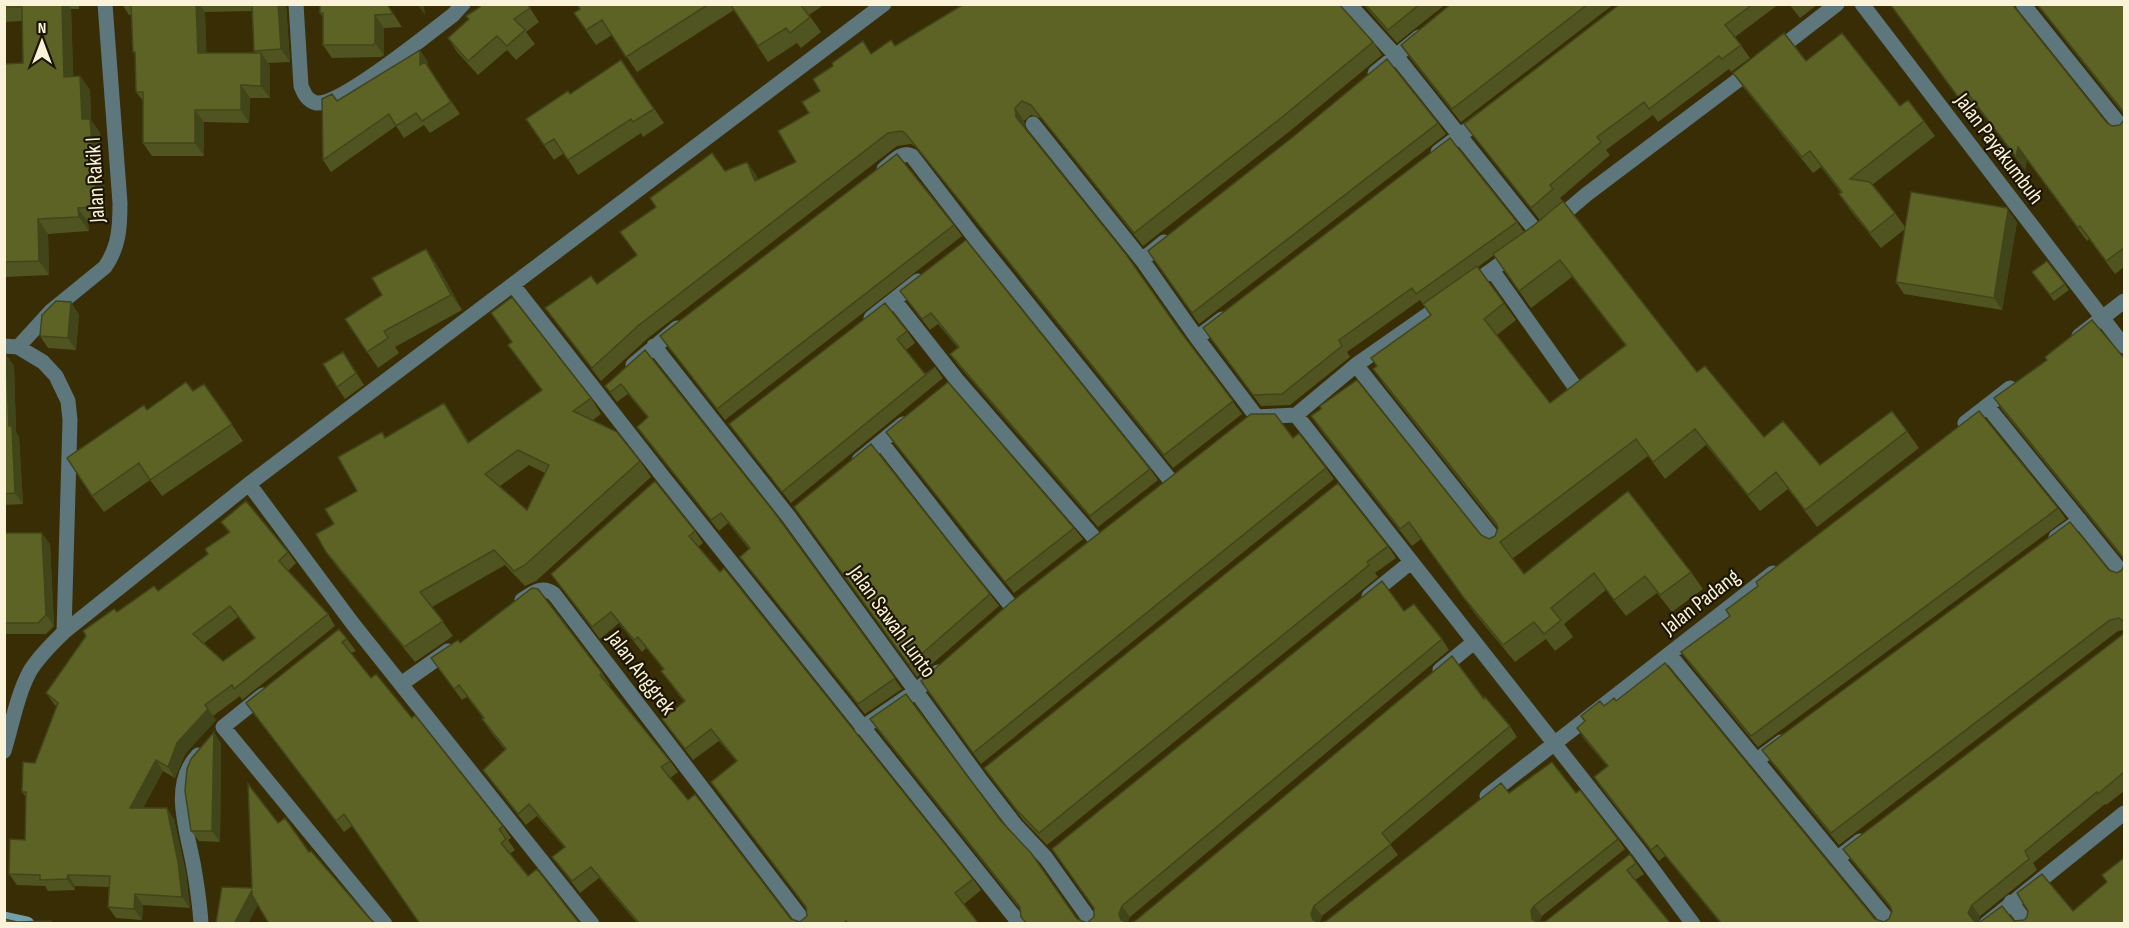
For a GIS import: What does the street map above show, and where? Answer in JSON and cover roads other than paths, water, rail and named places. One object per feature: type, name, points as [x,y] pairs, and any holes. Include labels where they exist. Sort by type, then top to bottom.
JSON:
[{"type":"main road","points":[[4,919],[27,924]]},
{"type":"street","name":"Jalan Rakik I","points":[[11,347],[51,310],[105,267],[111,259],[119,236],[120,203],[105,4]]},
{"type":"street","points":[[296,4],[301,86],[311,101],[322,103],[345,93],[368,78],[453,15],[463,4]]},
{"type":"street","points":[[4,751],[31,670],[64,632],[249,484],[884,4]]},
{"type":"street","points":[[1349,4],[1396,56],[1461,135],[1539,235]]},
{"type":"street","points":[[1033,124],[1142,260],[1251,420],[1296,415],[1356,365],[1539,235],[1587,194],[1837,4]]},
{"type":"street","name":"Jalan Payakumbuh","points":[[1862,4],[2124,346]]},
{"type":"street","points":[[2024,4],[2124,130]]},
{"type":"street","points":[[1359,86],[1434,26]]},
{"type":"street","points":[[1425,162],[1498,106]]},
{"type":"street","points":[[876,175],[903,154],[910,154],[971,241],[1172,480]]},
{"type":"street","points":[[1142,260],[1179,230]]},
{"type":"street","points":[[1492,270],[1580,394]]},
{"type":"street","points":[[858,328],[930,272]]},
{"type":"street","points":[[513,285],[603,393],[659,482],[1020,924]]},
{"type":"street","points":[[894,300],[953,383],[1096,542]]},
{"type":"street","points":[[2067,345],[2124,301]]},
{"type":"street","points":[[1197,338],[1232,312]]},
{"type":"street","points":[[622,375],[691,317]]},
{"type":"street","name":"Jalan Sawah Lunto","points":[[654,346],[728,430],[794,513],[916,691],[984,775],[1016,826],[1051,854],[1093,924]]},
{"type":"street","points":[[11,347],[43,362],[56,376],[68,401],[70,420],[64,632]]},
{"type":"street","points":[[1356,365],[1500,546]]},
{"type":"street","points":[[1950,435],[2023,379]]},
{"type":"street","points":[[1987,406],[2124,575]]},
{"type":"street","points":[[844,472],[915,414]]},
{"type":"street","points":[[1296,415],[1343,485],[1411,562],[1554,743],[1634,854],[1693,924]]},
{"type":"street","points":[[881,442],[1012,607]]},
{"type":"street","points":[[249,484],[348,627],[401,684],[592,924]]},
{"type":"street","points":[[2042,548],[2080,520]]},
{"type":"street","points":[[1357,606],[1411,562]]},
{"type":"street","name":"Jalan Padang","points":[[1473,808],[1782,566]]},
{"type":"street","points":[[508,610],[541,590],[559,573]]},
{"type":"street","name":"Jalan Anggrek","points":[[541,590],[554,594],[806,924]]},
{"type":"street","points":[[1429,680],[1474,642]]},
{"type":"street","points":[[401,684],[460,644]]},
{"type":"street","points":[[1669,654],[1891,924]]},
{"type":"street","points":[[862,728],[916,691],[951,660]]},
{"type":"street","points":[[201,924],[194,865],[184,823],[183,791],[189,768],[215,735],[279,683]]},
{"type":"street","points":[[1757,760],[1795,732]]},
{"type":"street","points":[[215,735],[385,924]]},
{"type":"street","points":[[1986,924],[2124,813]]},
{"type":"street","points":[[1838,858],[1875,829]]},
{"type":"street","points":[[2011,902],[2027,924]]}]
